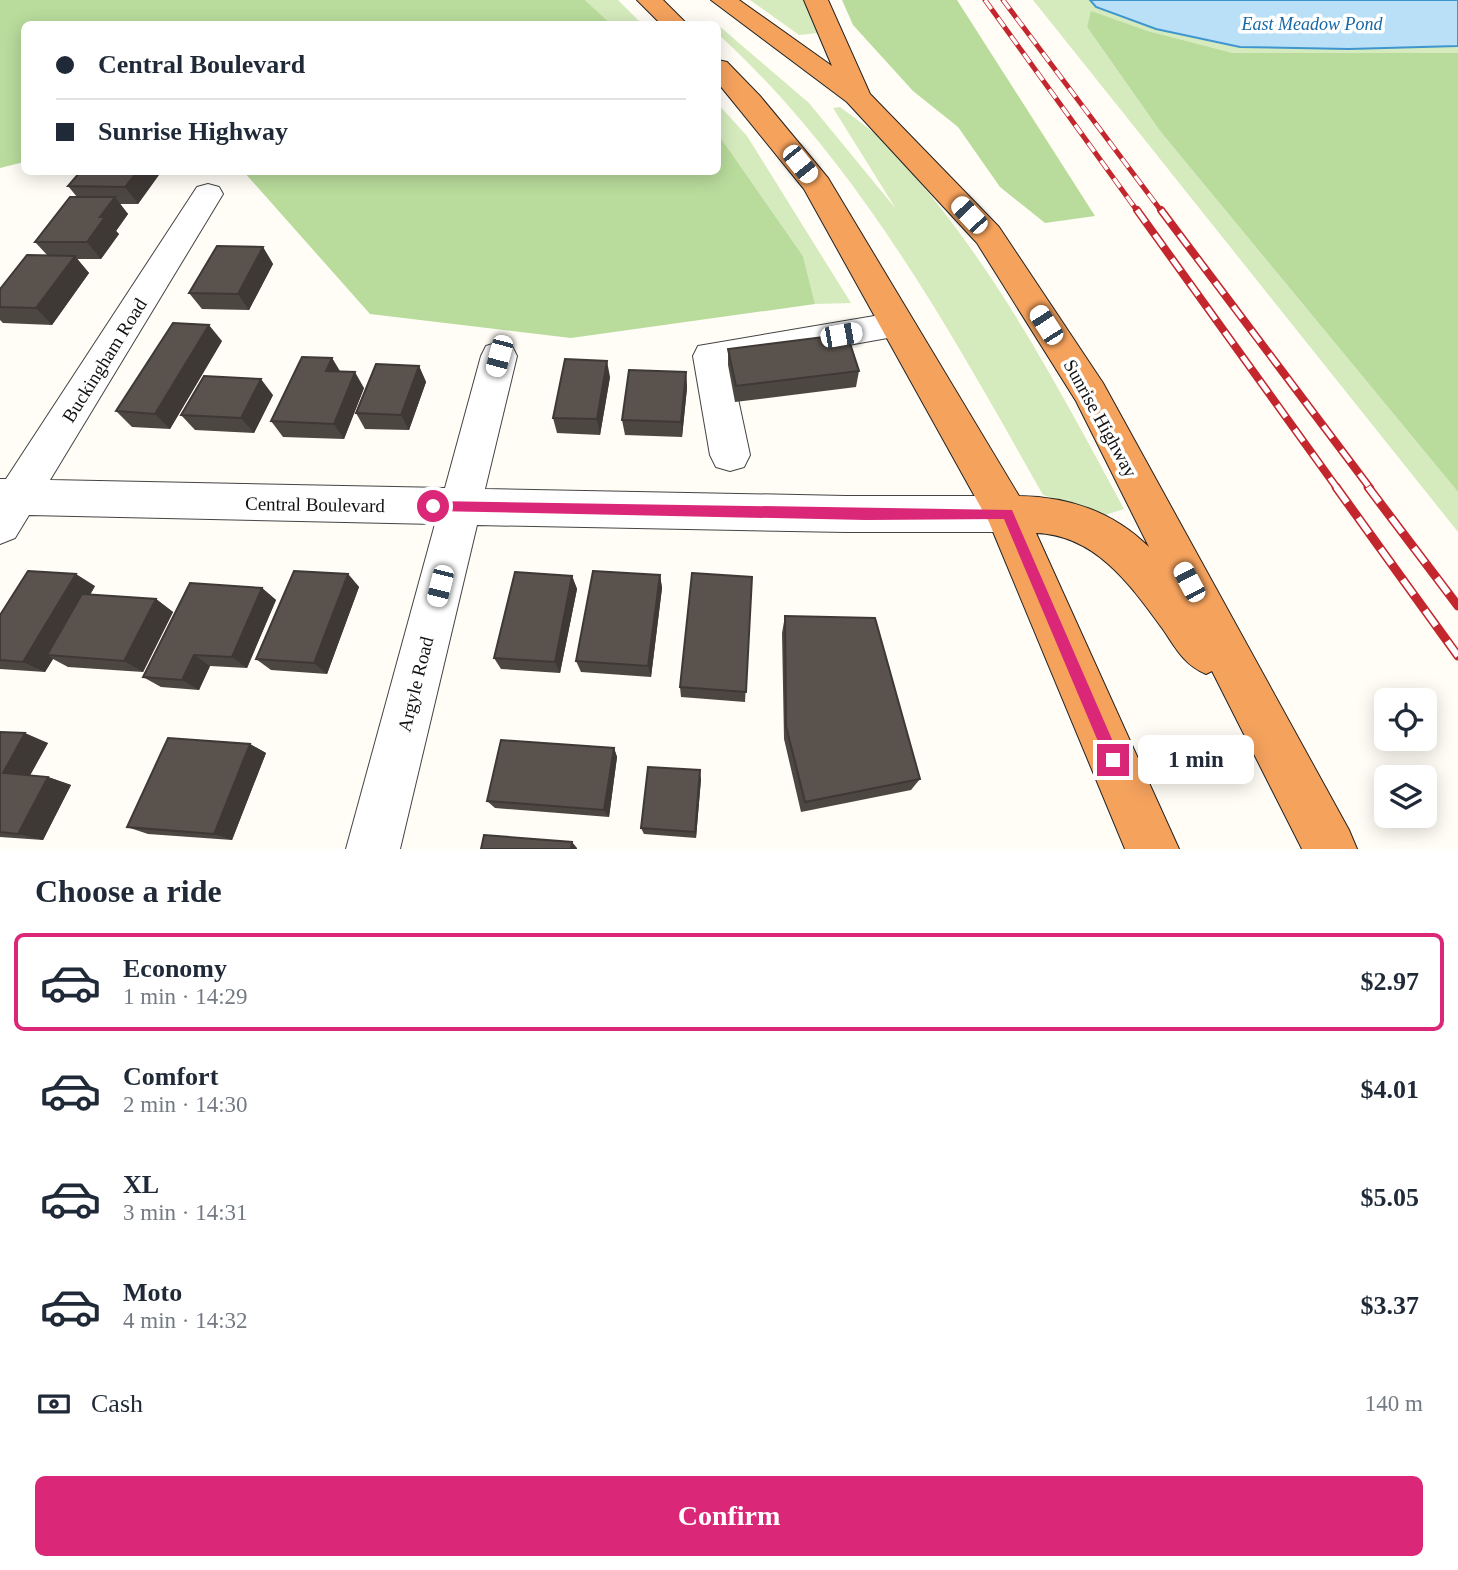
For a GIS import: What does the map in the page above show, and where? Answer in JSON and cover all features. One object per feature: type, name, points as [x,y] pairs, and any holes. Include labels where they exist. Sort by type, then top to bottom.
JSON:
[{"type":"highway","points":[[649,0],[672,21]]},
{"type":"highway","name":"Sunrise Highway","points":[[723,0],[858,96],[988,234],[1083,381],[1330,849]]},
{"type":"highway","points":[[816,0],[858,96]]},
{"type":"highway","points":[[721,71],[750,102],[817,185],[1007,514],[1152,849]]},
{"type":"highway","points":[[1007,514],[1062,517],[1101,533],[1137,564],[1264,724]]},
{"type":"street","name":"Buckingham Road","points":[[6,506],[208,194]]},
{"type":"street","points":[[730,455],[710,356],[898,325]]},
{"type":"street","name":"Argyle Road","points":[[373,849],[499,356]]},
{"type":"street","name":"Central Boulevard","points":[[6,506],[460,507],[1007,514]]},
{"type":"green space","points":[[0,0],[585,0],[608,21],[21,21],[21,163],[0,168]]},
{"type":"green space","points":[[585,0],[618,0],[639,21],[608,21]]},
{"type":"green space","points":[[750,0],[807,0],[818,33],[799,35]]},
{"type":"green space","points":[[842,0],[957,0],[1095,216],[1045,223],[1000,187],[958,127],[913,91],[853,25]]},
{"type":"green space","points":[[1033,0],[1090,0],[1096,7],[1349,49],[1458,46],[1458,53],[1233,53],[1148,31],[1092,12],[1087,27],[1160,131],[1458,492],[1458,532]]},
{"type":"green space","points":[[1091,11],[1148,31],[1233,53],[1458,53],[1458,492],[1160,131],[1087,27]]},
{"type":"green space","points":[[721,28],[809,103],[896,209],[833,108],[840,107],[872,131],[919,181],[985,269],[1015,316],[1044,363],[1124,509],[1105,515],[1043,495],[937,311],[898,251],[815,137],[721,37]]},
{"type":"green space","points":[[721,107],[747,136],[851,303],[815,304],[803,256],[721,138]]},
{"type":"green space","points":[[721,138],[803,256],[815,304],[571,338],[370,314],[247,175],[721,175]]},
{"type":"water","name":"East Meadow Pond","points":[[1090,0],[1458,0],[1458,46],[1349,49],[1240,47],[1156,29],[1096,7]]},
{"type":"building","points":[[77,175],[135,175],[125,187],[68,186]]},
{"type":"building","points":[[70,197],[115,197],[100,217],[105,217],[87,242],[35,242]]},
{"type":"building","points":[[217,246],[263,247],[238,294],[189,293]]},
{"type":"building","points":[[27,255],[75,256],[36,308],[0,307],[0,289]]},
{"type":"building","points":[[173,323],[209,325],[155,414],[116,411]]},
{"type":"building","points":[[847,334],[859,371],[736,386],[728,349]]},
{"type":"building","points":[[302,357],[332,358],[326,371],[355,372],[334,424],[271,421]]},
{"type":"building","points":[[565,359],[607,361],[597,419],[553,418]]},
{"type":"building","points":[[376,364],[419,366],[401,415],[356,413]]},
{"type":"building","points":[[629,370],[686,372],[681,422],[622,420]]},
{"type":"building","points":[[204,376],[261,379],[241,418],[181,415]]},
{"type":"building","points":[[28,571],[76,574],[23,662],[0,660],[0,615]]},
{"type":"building","points":[[294,571],[348,574],[314,663],[256,659]]},
{"type":"building","points":[[593,571],[660,575],[648,666],[576,661]]},
{"type":"building","points":[[515,572],[572,576],[555,662],[494,658]]},
{"type":"building","points":[[692,573],[752,577],[746,692],[680,687]]},
{"type":"building","points":[[190,583],[262,588],[232,657],[194,655],[182,680],[143,677]]},
{"type":"building","points":[[82,594],[156,599],[124,661],[47,655]]},
{"type":"building","points":[[785,616],[875,618],[920,779],[805,802],[786,726]]},
{"type":"building","points":[[0,732],[25,733],[3,773],[48,777],[18,834],[0,832]]},
{"type":"building","points":[[168,738],[250,744],[214,834],[127,827]]},
{"type":"building","points":[[501,740],[614,748],[604,810],[487,801]]},
{"type":"building","points":[[648,767],[700,770],[695,832],[641,828]]},
{"type":"building","points":[[484,835],[572,842],[571,849],[481,849]]},
{"type":"railway","points":[[985,0],[1138,212]]},
{"type":"railway","points":[[1003,0],[1162,212]]},
{"type":"railway","points":[[1137,210],[1337,488]]},
{"type":"railway","points":[[1161,210],[1370,488]]},
{"type":"railway","points":[[1336,487],[1458,656]]},
{"type":"railway","points":[[1368,487],[1458,606]]},
{"type":"route","points":[[433,506],[1007,514],[1113,760]]}]
